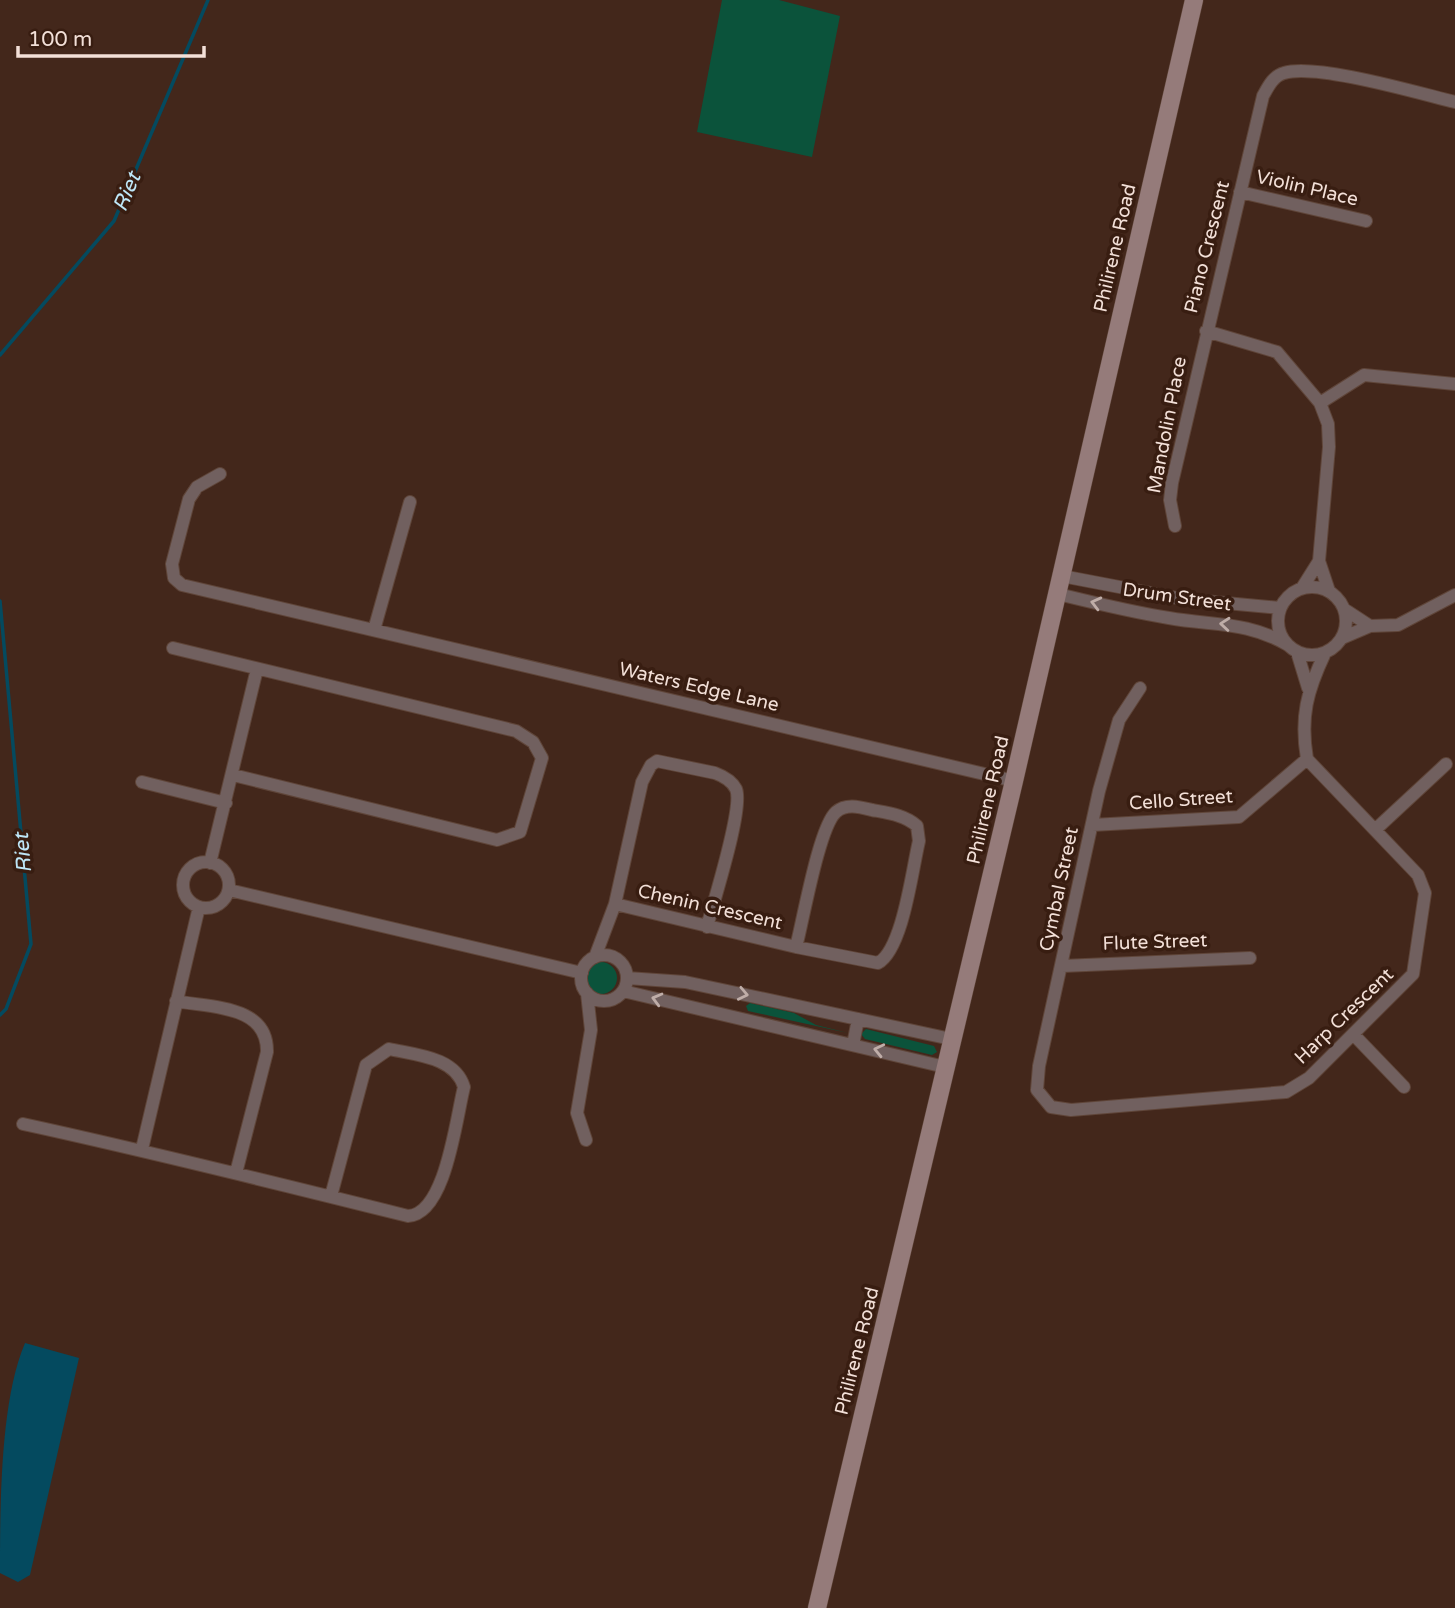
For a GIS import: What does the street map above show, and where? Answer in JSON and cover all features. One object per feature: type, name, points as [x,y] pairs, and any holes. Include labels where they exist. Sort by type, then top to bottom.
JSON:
[{"type":"street","name":"Philirene Road","points":[[817,1608],[1060,585],[1194,0]]},
{"type":"street","name":"Piano Crescent","points":[[1320,403],[1277,352],[1206,331],[1263,96],[1272,80],[1282,73],[1326,74],[1455,102]]},
{"type":"street","name":"Violin Place","points":[[1240,192],[1366,221]]},
{"type":"street","name":"Mandolin Place","points":[[1175,526],[1171,491],[1206,331]]},
{"type":"street","points":[[1370,626],[1344,609],[1329,591],[1319,561],[1329,447],[1326,416],[1320,403],[1364,375],[1455,384]]},
{"type":"street","name":"Waters Edge Lane","points":[[220,474],[197,487],[189,499],[172,564],[177,582],[186,587],[1014,781]]},
{"type":"street","points":[[374,631],[410,502]]},
{"type":"street","points":[[1308,688],[1293,648],[1280,632],[1280,608],[1289,596],[1302,588],[1319,561]]},
{"type":"street","name":"Drum Street","points":[[1060,585],[1280,608]]},
{"type":"street","name":"Drum Street","points":[[1060,585],[1167,618],[1242,625],[1264,631],[1293,648]]},
{"type":"street","points":[[1302,588],[1313,587],[1329,591]]},
{"type":"street","points":[[1307,759],[1305,744],[1308,688],[1325,653],[1342,638],[1370,626],[1398,625],[1455,594]]},
{"type":"street","points":[[1167,618],[1171,598]]},
{"type":"street","points":[[1342,638],[1346,621],[1344,609]]},
{"type":"street","points":[[173,648],[516,731],[540,749],[541,770],[520,832],[498,840],[233,775]]},
{"type":"street","points":[[1293,648],[1311,655],[1325,653]]},
{"type":"street","points":[[210,863],[257,669]]},
{"type":"street","name":"Cymbal Street","points":[[1045,1102],[1036,1083],[1091,825],[1119,720],[1140,688]]},
{"type":"street","name":"Cello Street","points":[[1091,825],[1239,817],[1307,759]]},
{"type":"street","name":"Harp Crescent","points":[[1045,1102],[1051,1107],[1071,1110],[1276,1095],[1302,1084],[1413,974],[1425,893],[1418,875],[1377,829],[1307,759]]},
{"type":"street","points":[[595,957],[615,904],[642,782],[650,765],[662,761],[724,776],[736,788],[737,804],[706,927]]},
{"type":"street","points":[[1377,829],[1446,764]]},
{"type":"street","points":[[142,782],[226,803]]},
{"type":"street","name":"Chenin Crescent","points":[[615,904],[706,927],[796,947],[869,963],[886,959],[897,933],[919,841],[917,826],[912,821],[894,814],[858,807],[842,808],[835,813],[824,836],[796,947]]},
{"type":"street","points":[[210,863],[225,872],[229,890],[216,906],[199,907],[185,895],[184,880],[194,866],[210,863]]},
{"type":"street","points":[[229,890],[582,973]]},
{"type":"street","points":[[142,1149],[199,907]]},
{"type":"street","points":[[610,920],[611,956]]},
{"type":"street","points":[[586,1139],[580,1125],[578,1102],[591,1030],[582,973],[586,963],[595,957],[611,956],[622,964],[627,978],[623,992],[608,1001],[591,1030]]},
{"type":"street","name":"Flute Street","points":[[1062,965],[1250,958]]},
{"type":"street","points":[[627,978],[685,982],[951,1039]]},
{"type":"street","points":[[623,992],[945,1067]]},
{"type":"street","points":[[587,993],[597,1000],[608,1001]]},
{"type":"street","points":[[176,1002],[252,1017],[265,1031],[267,1052],[236,1173]]},
{"type":"street","points":[[853,1045],[858,1019]]},
{"type":"street","points":[[1354,1035],[1404,1087]]},
{"type":"street","points":[[23,1124],[142,1149],[408,1216],[424,1211],[434,1201],[464,1087],[452,1067],[389,1049],[366,1065],[331,1196]]},
{"type":"green space","points":[[722,0],[779,0],[840,16],[812,157],[697,132]]},
{"type":"green space","points":[[601,962],[612,967],[617,978],[612,989],[601,994],[590,989],[585,978],[590,967]]},
{"type":"green space","points":[[750,1003],[794,1013],[816,1025],[848,1033],[748,1011],[746,1006]]},
{"type":"green space","points":[[866,1029],[934,1046],[937,1052],[932,1055],[865,1039],[861,1034]]},
{"type":"water","points":[[25,1343],[79,1358],[30,1575],[18,1582],[0,1573],[0,1517],[6,1424],[17,1367]]},
{"type":"waterway","name":"Riet","points":[[0,355],[114,221],[208,0]]},
{"type":"waterway","name":"Riet","points":[[0,601],[31,944],[6,1009],[0,1015]]}]
